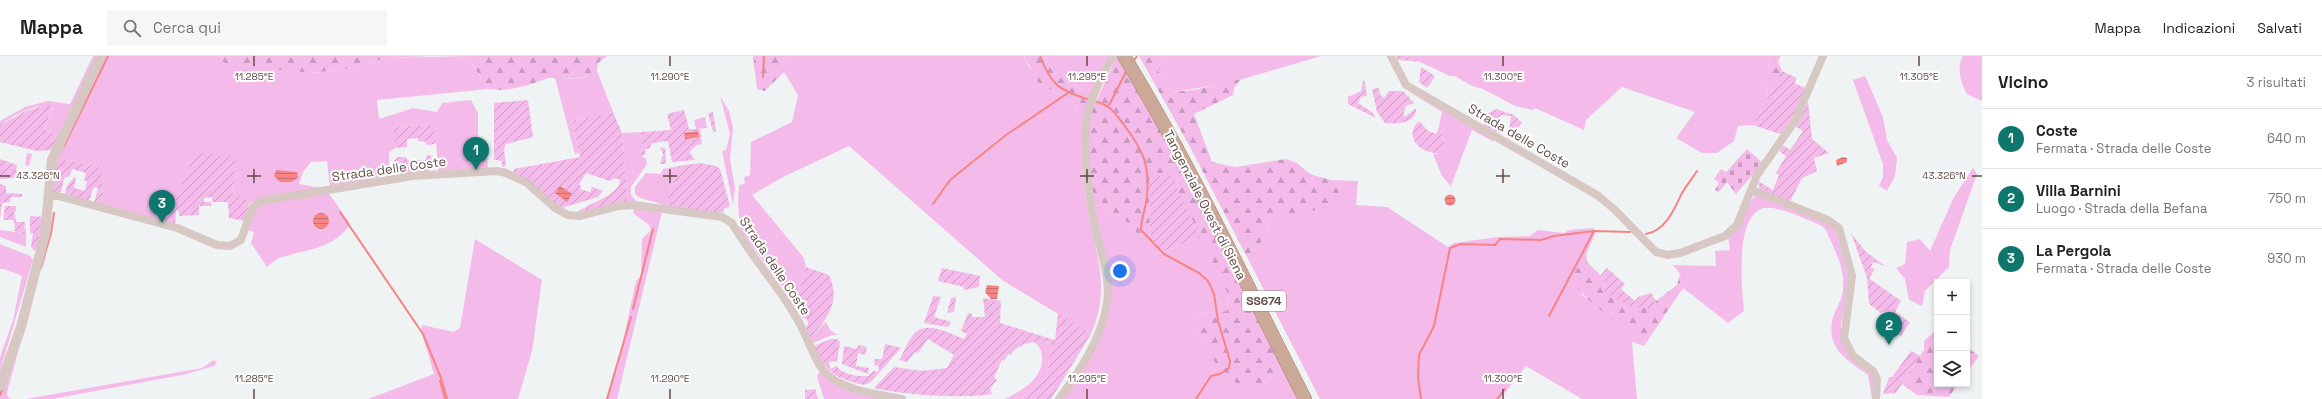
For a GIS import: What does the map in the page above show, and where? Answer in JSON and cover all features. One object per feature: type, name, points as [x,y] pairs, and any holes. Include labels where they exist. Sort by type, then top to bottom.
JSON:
[{"type":"highway","name":"Tangenziale Ovest di Siena","points":[[1124,56],[1210,205],[1314,399]]},
{"type":"highway","name":"Tangenziale Ovest di Siena","points":[[1134,56],[1210,205],[1305,399]]},
{"type":"street","points":[[0,386],[21,327],[44,240],[52,160],[102,56]]},
{"type":"street","points":[[1059,399],[1086,358],[1098,335],[1107,307],[1107,274],[1091,202],[1085,144],[1088,112],[1113,56]]},
{"type":"street","name":"Strada delle Coste","points":[[1390,56],[1406,85],[1597,195],[1614,209],[1654,251],[1668,254],[1689,250],[1718,239],[1735,228],[1757,175],[1795,120],[1823,56]]},
{"type":"street","name":"Strada delle Coste","points":[[48,196],[58,196],[176,228],[202,240],[230,246],[241,240],[252,208],[261,201],[289,198],[413,176],[451,173],[497,171],[506,173],[532,186],[555,208],[568,215],[580,216],[619,206],[634,206],[722,217],[732,223],[791,306],[817,360],[828,376],[855,389],[902,399]]},
{"type":"street","points":[[1752,190],[1828,220],[1839,228],[1852,280],[1844,326],[1844,338],[1853,356],[1873,372],[1877,380],[1876,399]]},
{"type":"green space","points":[[93,56],[97,56],[59,135],[44,129],[53,108],[47,106],[40,106],[25,110],[0,125],[0,121],[25,107],[48,101],[70,104]]},
{"type":"green space","points":[[106,56],[220,56],[223,62],[311,73],[348,69],[387,58],[467,56],[488,89],[377,100],[379,119],[413,108],[437,112],[442,103],[471,100],[478,113],[478,148],[487,157],[488,170],[438,171],[435,125],[393,127],[395,148],[389,152],[389,177],[387,178],[386,170],[380,171],[378,178],[330,187],[327,161],[311,162],[303,172],[299,184],[321,188],[258,199],[249,204],[246,199],[233,195],[234,183],[176,196],[174,210],[162,220],[103,206],[102,167],[55,158]]},
{"type":"green space","points":[[220,56],[431,56],[387,58],[348,69],[311,73],[230,65],[223,62]]},
{"type":"green space","points":[[467,56],[607,56],[598,63],[597,71],[593,75],[576,78],[548,78],[529,85],[505,90],[488,89]]},
{"type":"green space","points":[[753,56],[787,56],[784,72],[765,91],[757,89]]},
{"type":"green space","points":[[787,56],[1024,56],[1028,66],[1051,90],[1073,103],[1080,117],[1083,118],[1082,162],[1084,184],[1100,270],[1101,285],[1097,317],[1091,334],[1002,280],[849,146],[783,177],[752,195],[804,258],[806,267],[795,304],[740,230],[738,203],[739,185],[745,184],[744,177],[750,175],[751,142],[792,122],[798,95],[784,72]]},
{"type":"green space","points":[[1024,56],[1045,56],[1053,69],[1064,80],[1078,87],[1094,89],[1083,118],[1080,117],[1073,103],[1038,82]]},
{"type":"green space","points":[[1045,56],[1110,56],[1094,89],[1086,89],[1064,80],[1053,69]]},
{"type":"green space","points":[[1117,56],[1120,56],[1142,94],[1284,366],[1262,386],[1236,383],[1214,361],[1209,348],[1194,327],[1198,314],[1227,311],[1228,294],[1193,221],[1149,179],[1150,234],[1137,233],[1118,215],[1094,203],[1087,144],[1091,112]]},
{"type":"green space","points":[[1139,56],[1176,56],[1166,59],[1158,71],[1172,92],[1194,90],[1241,79],[1234,88],[1233,95],[1194,114],[1212,162],[1235,167],[1286,159],[1297,163],[1310,174],[1331,180],[1340,188],[1338,201],[1303,213],[1279,214],[1271,216],[1263,240],[1247,257],[1190,147]]},
{"type":"green space","points":[[1176,56],[1321,56],[1229,83],[1172,92],[1158,71],[1166,59]]},
{"type":"green space","points":[[1396,56],[1407,56],[1423,62],[1398,60]]},
{"type":"green space","points":[[1407,56],[1769,56],[1767,99],[1753,125],[1738,126],[1734,141],[1717,153],[1702,153],[1676,138],[1695,112],[1622,87],[1586,120],[1584,130],[1535,108],[1533,110],[1515,106],[1483,89],[1472,86],[1455,76],[1450,76]]},
{"type":"green space","points":[[1769,56],[1781,56],[1778,61],[1782,71],[1767,99]]},
{"type":"green space","points":[[1963,56],[1982,56],[1982,101],[1967,94],[1963,85],[1960,75],[1960,65]]},
{"type":"green space","points":[[1421,67],[1435,76],[1427,88],[1419,82]]},
{"type":"green space","points":[[597,71],[613,112],[572,121],[579,153],[575,154],[555,78],[583,78]]},
{"type":"green space","points":[[1782,71],[1797,78],[1794,83],[1808,89],[1783,135],[1753,125]]},
{"type":"green space","points":[[1865,76],[1883,117],[1887,140],[1897,158],[1895,176],[1887,191],[1879,186],[1883,177],[1883,164],[1853,80]]},
{"type":"green space","points":[[1364,78],[1367,96],[1361,97],[1358,103],[1372,112],[1376,118],[1348,104],[1348,97],[1361,91]]},
{"type":"green space","points":[[1379,88],[1380,95],[1384,98],[1389,91],[1403,91],[1414,103],[1406,106],[1403,115],[1406,116],[1416,108],[1413,117],[1405,122],[1385,123],[1377,112],[1372,89]]},
{"type":"green space","points":[[1408,91],[1494,138],[1494,142],[1472,130],[1451,186],[1442,176],[1433,154],[1441,153],[1444,139],[1438,130],[1442,112]]},
{"type":"green space","points":[[720,96],[729,111],[733,127],[730,159],[735,188],[733,205],[722,151],[726,150],[730,134]]},
{"type":"green space","points":[[528,100],[533,137],[506,144],[504,149],[506,166],[502,167],[502,161],[494,160],[494,103]]},
{"type":"green space","points":[[1808,102],[1812,139],[1829,153],[1814,158],[1817,171],[1802,178],[1790,202],[1760,190],[1758,181],[1773,190],[1779,175],[1776,173],[1786,156],[1779,151],[1783,145],[1790,150],[1803,131],[1795,126]]},
{"type":"green space","points":[[46,105],[53,107],[44,129],[59,135],[52,150],[37,151],[0,142],[0,125],[26,111]]},
{"type":"green space","points":[[1496,109],[1514,115],[1522,123],[1508,140],[1511,116],[1501,115],[1498,120],[1493,117],[1490,122],[1501,130],[1501,134],[1483,125],[1485,122],[1484,116]]},
{"type":"green space","points":[[684,110],[689,129],[700,129],[702,144],[697,145],[689,152],[695,160],[672,162],[668,141],[652,143],[649,149],[645,149],[646,154],[641,157],[640,150],[643,149],[641,132],[671,130],[667,114]]},
{"type":"green space","points":[[613,112],[622,133],[628,202],[587,213],[576,213],[615,190],[619,185],[620,180],[614,178],[610,181],[586,173],[579,184],[581,186],[580,189],[590,192],[592,187],[603,191],[598,197],[561,208],[513,172],[514,169],[580,157],[572,121]]},
{"type":"green space","points":[[713,112],[716,131],[713,132],[708,113]]},
{"type":"green space","points":[[705,117],[707,128],[696,129],[694,120]]},
{"type":"green space","points":[[1419,121],[1428,131],[1436,134],[1438,130],[1442,135],[1444,141],[1441,153],[1427,151],[1416,143],[1412,133],[1414,127]]},
{"type":"green space","points":[[435,125],[436,144],[426,145],[426,142],[418,141],[418,138],[407,139],[407,147],[395,148],[393,127]]},
{"type":"green space","points":[[641,132],[643,149],[640,150],[641,156],[646,159],[647,164],[631,187],[631,195],[638,203],[628,202],[622,133]]},
{"type":"green space","points":[[660,147],[665,148],[666,164],[660,164],[663,154]]},
{"type":"green space","points":[[1747,149],[1763,163],[1736,194],[1727,182],[1719,192],[1715,190],[1719,183],[1714,179],[1721,169],[1726,172]]},
{"type":"green space","points":[[196,152],[235,158],[233,194],[246,199],[249,204],[245,221],[229,218],[228,202],[212,202],[212,197],[204,198],[204,202],[211,202],[211,206],[199,206],[199,215],[179,216],[179,211],[176,210],[175,225],[162,220],[166,209],[174,210],[176,196]]},
{"type":"green space","points":[[27,153],[32,154],[29,166],[25,165]]},
{"type":"green space","points":[[427,155],[431,156],[433,164],[429,172],[398,175],[394,170],[394,161],[398,157],[406,157],[407,160],[426,160]]},
{"type":"green space","points":[[55,158],[102,167],[103,206],[94,203],[98,188],[94,187],[89,201],[65,194],[67,186],[74,177],[76,178],[74,188],[85,191],[87,181],[84,180],[86,173],[72,169],[70,176],[64,178],[61,192],[53,193]]},
{"type":"green space","points":[[0,159],[17,165],[16,171],[23,172],[22,175],[16,175],[16,178],[0,179]]},
{"type":"green space","points":[[699,163],[716,166],[720,169],[730,206],[724,209],[724,212],[716,213],[665,207],[679,166]]},
{"type":"green space","points":[[679,166],[665,207],[661,204],[638,197],[635,194],[635,187],[646,173],[661,174],[663,169]]},
{"type":"green space","points":[[1973,168],[1977,174],[1950,250],[1949,267],[1937,279],[1934,279],[1934,282],[1925,291],[1922,306],[1909,300],[1905,279],[1896,268],[1905,264],[1907,242],[1920,239],[1930,251],[1954,197]]},
{"type":"green space","points":[[1170,174],[1201,237],[1160,253],[1150,234],[1149,179]]},
{"type":"green space","points":[[1331,180],[1358,181],[1356,205],[1387,207],[1448,247],[1454,243],[1498,237],[1530,236],[1538,230],[1564,233],[1569,230],[1594,228],[1595,233],[1586,255],[1577,258],[1582,295],[1646,343],[1644,346],[1632,342],[1637,399],[1582,399],[1526,366],[1500,399],[1320,399],[1247,257],[1263,240],[1271,216],[1287,212],[1305,212],[1316,208],[1340,188]]},
{"type":"green space","points":[[0,184],[6,186],[6,193],[22,194],[22,197],[11,197],[10,202],[2,203],[0,219]]},
{"type":"green space","points":[[328,192],[349,222],[349,226],[342,234],[327,244],[281,258],[267,267],[251,243],[254,232],[247,230],[256,204]]},
{"type":"green space","points":[[1755,195],[1834,225],[1850,284],[1841,324],[1841,339],[1871,373],[1874,379],[1872,399],[1868,375],[1840,352],[1832,337],[1831,328],[1833,317],[1842,296],[1843,281],[1841,266],[1826,230],[1822,226],[1777,209],[1764,208],[1754,214],[1748,224],[1742,254],[1744,311],[1728,323],[1683,288],[1680,274],[1673,265],[1716,266],[1715,251],[1730,250],[1728,237]]},
{"type":"green space","points":[[1094,203],[1118,215],[1137,233],[1150,234],[1160,253],[1201,237],[1228,294],[1227,311],[1198,314],[1194,327],[1209,348],[1215,361],[1262,386],[1284,366],[1300,399],[1062,399],[1107,314],[1105,254]]},
{"type":"green space","points":[[5,206],[16,206],[16,211],[14,211],[16,222],[25,222],[24,233],[15,232],[14,220],[3,220]]},
{"type":"green space","points":[[634,208],[662,212],[617,399],[606,399],[617,369],[636,281],[641,276],[642,239],[651,230],[649,225],[633,213]]},
{"type":"green space","points":[[30,216],[44,217],[37,247],[34,251],[31,247],[33,233],[30,233]]},
{"type":"green space","points":[[24,227],[26,230],[26,247],[0,237],[0,230],[24,233]]},
{"type":"green space","points":[[1851,233],[1865,251],[1885,266],[1873,262],[1871,268],[1875,269],[1869,278],[1901,301],[1895,312],[1910,322],[1901,336],[1885,323],[1891,315],[1886,311],[1881,313],[1869,304],[1867,278]]},
{"type":"green space","points":[[475,239],[542,280],[532,351],[518,399],[368,399],[434,374],[421,331],[422,325],[454,332],[460,328]]},
{"type":"green space","points":[[0,244],[30,256],[33,260],[0,371],[0,357],[13,320],[22,276],[4,269],[0,269]]},
{"type":"green space","points":[[1586,255],[1587,262],[1605,280],[1604,291],[1654,309],[1656,301],[1677,285],[1680,274],[1683,288],[1646,343],[1595,306],[1579,289],[1574,281],[1572,269],[1577,257]]},
{"type":"green space","points":[[806,267],[829,275],[834,293],[831,309],[827,317],[810,337],[806,327],[808,324],[807,319],[802,318],[795,304]]},
{"type":"green space","points":[[942,268],[980,276],[979,287],[964,290],[964,287],[938,281]]},
{"type":"green space","points":[[1607,268],[1625,284],[1621,289],[1635,301],[1638,297],[1651,293],[1656,301],[1654,309],[1627,306],[1604,291],[1605,280],[1600,276]]},
{"type":"green space","points":[[933,296],[941,297],[934,317],[951,322],[948,327],[924,323]]},
{"type":"green space","points":[[956,297],[954,312],[947,313],[951,298]]},
{"type":"green space","points":[[983,298],[1001,301],[1000,323],[1055,340],[1058,313],[1091,334],[1051,399],[1021,399],[1047,377],[1051,343],[1046,342],[1029,343],[1018,347],[1011,355],[1008,354],[1004,361],[1002,360],[994,377],[997,380],[990,389],[992,394],[934,396],[901,393],[874,388],[894,367],[922,371],[947,368],[954,355],[928,339],[918,353],[915,352],[907,362],[899,360],[913,335],[918,330],[924,328],[938,329],[964,339],[967,334],[961,331],[968,313],[972,314],[972,317],[985,317]]},
{"type":"green space","points":[[826,322],[830,330],[838,335],[832,335],[813,343],[810,337]]},
{"type":"green space","points":[[25,327],[7,392],[7,396],[11,399],[0,399],[0,389]]},
{"type":"green space","points":[[1934,332],[1934,387],[1956,387],[1949,397],[1917,395],[1902,384],[1924,350],[1924,341]]},
{"type":"green space","points":[[830,339],[837,339],[840,342],[837,361],[829,362],[830,369],[837,366],[843,372],[856,376],[868,376],[873,371],[878,372],[879,366],[874,365],[875,359],[882,359],[885,344],[901,348],[871,382],[864,385],[839,377],[827,368],[814,346]]},
{"type":"green space","points":[[1034,342],[1051,343],[1047,377],[1021,399],[1005,399],[1024,388],[1038,374],[1041,368],[1042,358],[1039,348]]},
{"type":"green space","points":[[858,345],[867,347],[865,355],[858,353],[856,366],[869,368],[868,374],[842,364],[844,346],[857,349]]},
{"type":"green space","points":[[1970,349],[1979,356],[1970,368]]},
{"type":"green space","points":[[1911,351],[1920,356],[1896,393],[1883,394],[1889,377],[1892,377]]},
{"type":"green space","points":[[214,360],[217,363],[214,366],[182,375],[52,399],[26,399],[202,368]]},
{"type":"green space","points":[[819,372],[827,379],[889,399],[824,399],[817,377]]},
{"type":"green space","points":[[815,389],[818,399],[805,399],[805,390]]},
{"type":"shaded area","points":[[698,131],[699,137],[685,139],[684,133]]},
{"type":"shaded area","points":[[1843,157],[1847,158],[1847,162],[1837,166],[1836,160]]},
{"type":"shaded area","points":[[276,170],[297,172],[298,178],[291,182],[280,182],[274,176]]},
{"type":"shaded area","points":[[560,186],[572,194],[567,202],[555,193]]},
{"type":"shaded area","points":[[1450,194],[1454,196],[1456,200],[1454,204],[1450,206],[1446,204],[1444,200],[1446,196]]},
{"type":"shaded area","points":[[318,213],[324,213],[329,218],[327,227],[324,229],[318,229],[313,224],[313,218]]},
{"type":"shaded area","points":[[987,285],[999,286],[997,299],[991,299],[985,292]]},
{"type":"waterway","points":[[64,146],[108,56]]},
{"type":"waterway","points":[[763,77],[764,56]]},
{"type":"waterway","points":[[1040,56],[1048,74],[1058,86],[1072,94],[1090,100]]},
{"type":"waterway","points":[[1133,62],[1137,56]]},
{"type":"waterway","points":[[1109,105],[1127,70]]},
{"type":"waterway","points":[[933,204],[950,180],[1006,135],[1068,93]]},
{"type":"waterway","points":[[1094,101],[1109,107],[1131,134],[1144,158],[1148,185],[1141,230],[1164,254],[1199,273],[1208,281],[1214,294],[1218,321],[1230,361],[1229,368],[1220,374],[1211,376],[1196,399]]},
{"type":"waterway","points":[[1646,234],[1653,232],[1664,224],[1697,171]]},
{"type":"waterway","points":[[340,212],[423,334],[441,378],[447,399]]},
{"type":"waterway","points":[[41,268],[51,233],[54,213]]},
{"type":"waterway","points":[[633,309],[653,229]]},
{"type":"waterway","points":[[1549,316],[1594,231]]},
{"type":"waterway","points":[[1421,399],[1418,377],[1419,355],[1434,326],[1450,248],[1461,244],[1495,245],[1500,239],[1541,240],[1554,236],[1594,231],[1630,232]]},
{"type":"waterway","points":[[607,399],[631,317]]},
{"type":"waterway","points":[[440,381],[445,399]]},
{"type":"waterway","points":[[0,395],[3,388]]},
{"type":"waterway","points":[[1497,399],[1505,389]]},
{"type":"place","name":"Coste","points":[[476,170]]},
{"type":"place","name":"La Pergola","points":[[162,223]]},
{"type":"place","name":"Villa Barnini","points":[[1889,345]]}]
